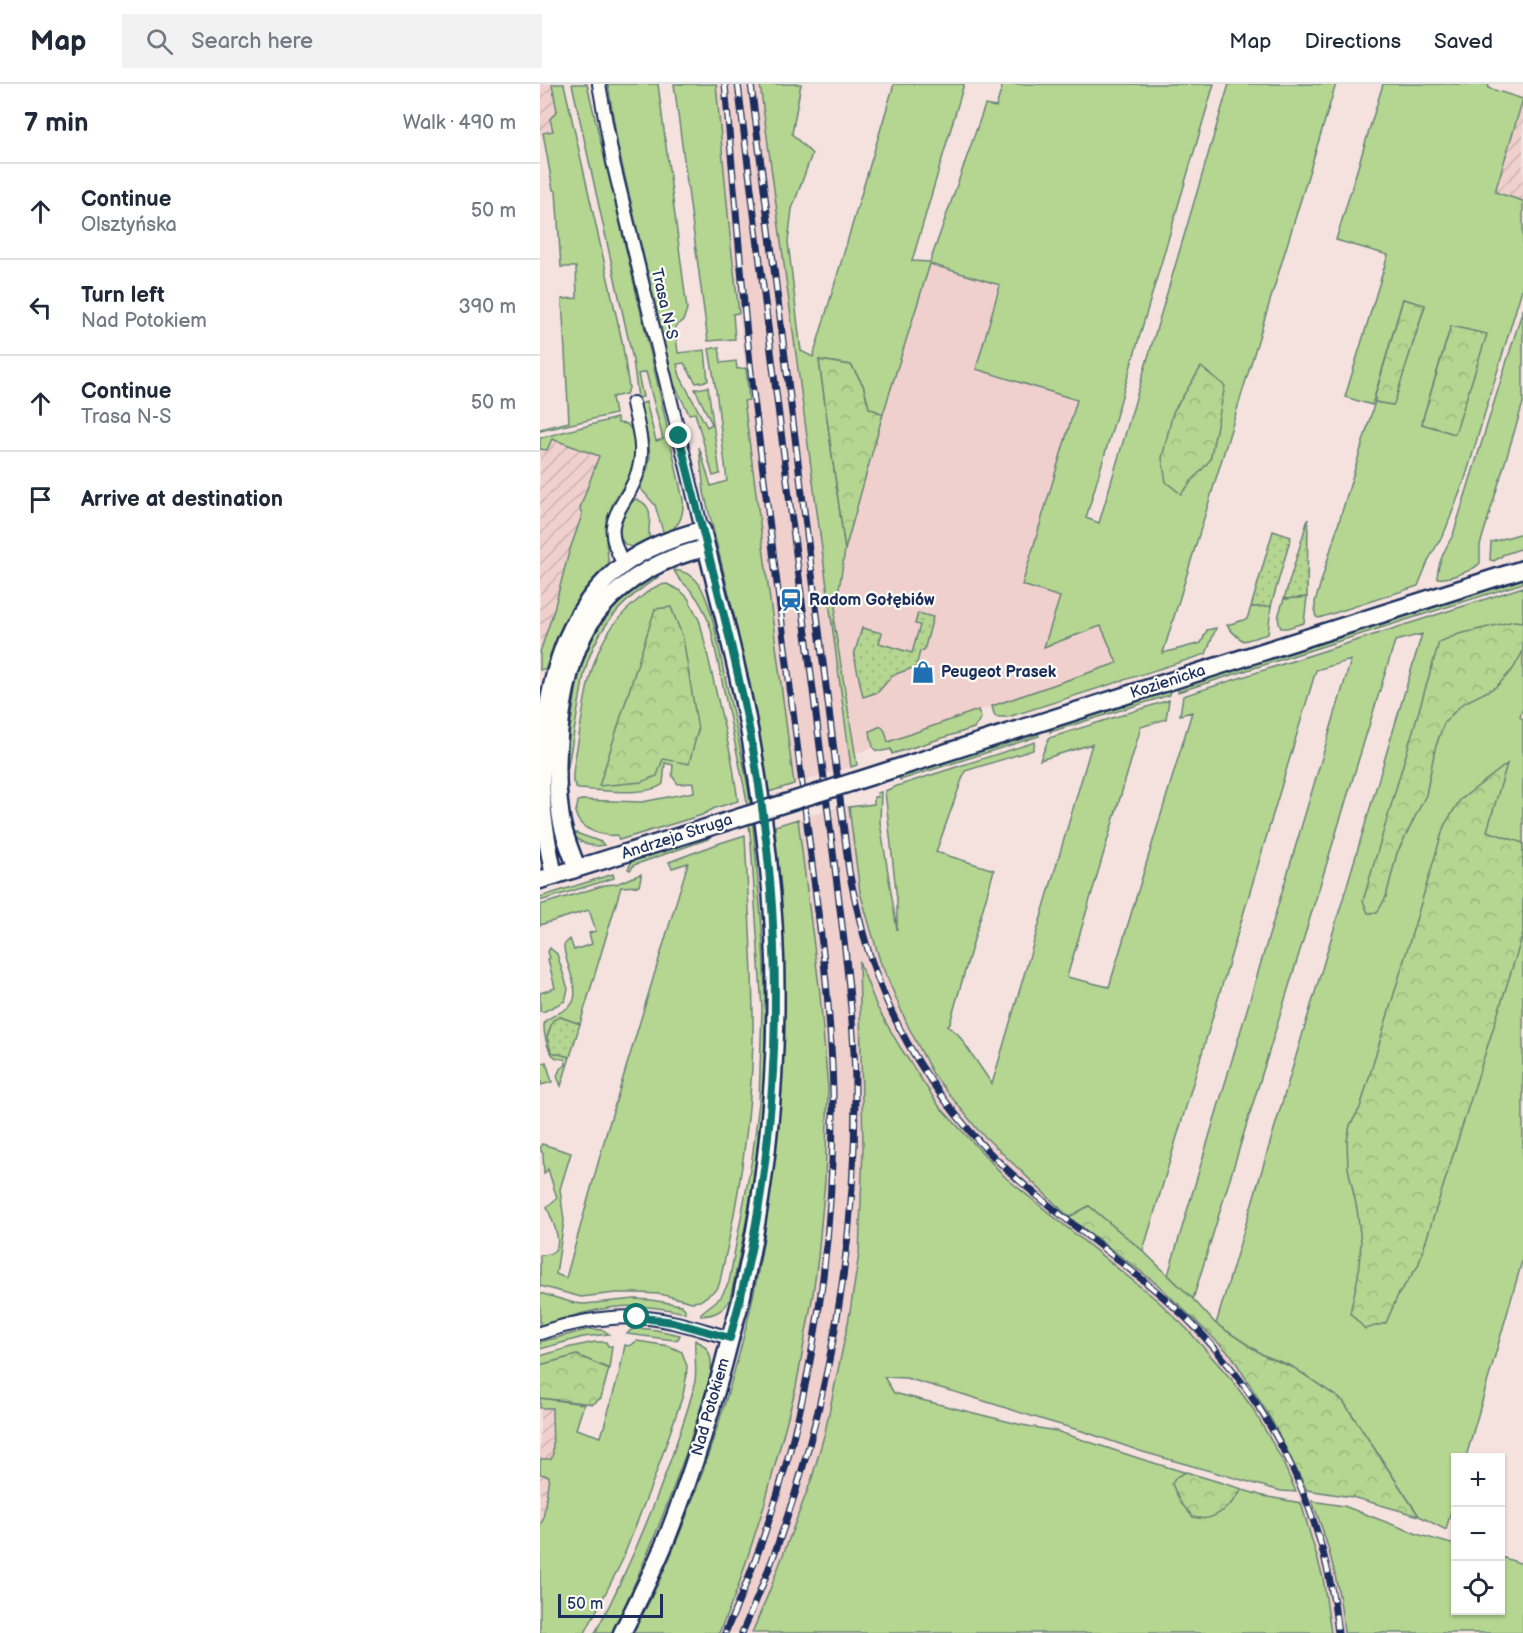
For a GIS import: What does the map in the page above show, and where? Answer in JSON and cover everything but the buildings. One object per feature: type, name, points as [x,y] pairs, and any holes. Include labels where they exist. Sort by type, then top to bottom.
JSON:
[{"type":"main road","name":"Nad Potokiem","points":[[622,1633],[667,1538],[698,1452],[719,1383],[743,1292],[756,1226],[773,1073],[775,993],[768,860],[753,750],[737,672],[702,530]]},
{"type":"main road","points":[[547,878],[541,797],[541,752],[561,650],[585,604],[596,590],[624,564],[659,544],[702,530]]},
{"type":"main road","points":[[577,868],[564,833],[560,813],[557,785],[558,747],[552,689],[599,610],[617,592],[638,575],[664,561],[706,548]]},
{"type":"main road","name":"Kozienicka","points":[[813,794],[1523,568]]},
{"type":"main road","name":"Andrzeja Struga","points":[[547,878],[813,794]]},
{"type":"street","name":"Trasa N-S","points":[[599,84],[613,162],[702,530]]},
{"type":"street","points":[[624,564],[617,552],[613,534],[616,513],[633,485],[641,461],[641,446],[633,403]]},
{"type":"street","points":[[540,1333],[600,1319],[637,1317],[673,1322],[730,1338]]},
{"type":"shaded area","points":[[540,84],[552,84],[557,111],[553,132],[540,134]]},
{"type":"shaded area","points":[[716,84],[760,84],[851,767],[794,784],[744,400],[749,399],[731,246]]},
{"type":"shaded area","points":[[1523,98],[1523,201],[1495,193]]},
{"type":"shaded area","points":[[929,264],[1000,285],[1077,400],[1022,584],[1060,597],[1102,626],[1117,663],[855,753],[834,622],[845,550],[883,414]]},
{"type":"shaded area","points":[[552,439],[599,456],[580,508],[582,514],[540,652],[540,449],[547,450]]},
{"type":"shaded area","points":[[846,805],[849,807],[860,893],[879,961],[908,1026],[933,1074],[978,1130],[1069,1217],[1157,1284],[1232,1356],[1271,1419],[1312,1501],[1327,1544],[1339,1590],[1344,1633],[1331,1633],[1323,1578],[1301,1503],[1281,1458],[1253,1409],[1207,1351],[1158,1301],[1006,1178],[939,1106],[877,1007],[860,963],[863,1089],[862,1193],[859,1254],[842,1355],[812,1478],[752,1633],[719,1633],[737,1590],[764,1506],[796,1387],[818,1257],[825,1181],[828,1089],[820,994],[798,819]]},
{"type":"shaded area","points":[[540,1408],[552,1408],[553,1455],[543,1520],[540,1525]]},
{"type":"green space","points":[[552,84],[564,84],[622,341],[629,388],[626,394],[612,397],[615,414],[540,431],[540,429],[569,422],[562,299],[577,298],[576,267],[561,267],[556,191],[553,190],[543,133],[553,131],[550,119],[557,111]]},
{"type":"green space","points":[[572,84],[587,84],[683,500],[683,512],[679,521],[664,535],[655,505],[641,489],[650,457],[640,404],[646,402],[656,441],[663,439],[646,372],[638,374],[643,397],[638,398],[633,360]]},
{"type":"green space","points":[[608,84],[658,84],[687,309],[683,321],[675,327],[678,353],[705,350],[708,381],[696,383],[684,363],[677,364],[680,376],[707,427],[712,424],[695,389],[708,387],[720,474],[713,476],[695,413],[689,414],[674,384],[618,147]]},
{"type":"green space","points":[[674,84],[716,84],[739,313],[733,314],[735,339],[708,341]]},
{"type":"green space","points":[[760,84],[801,84],[792,134],[812,154],[792,209],[788,242],[801,351],[813,357],[894,84],[964,84],[912,261],[930,262],[985,105],[996,107],[1003,84],[1214,84],[1086,518],[1099,523],[1229,84],[1336,84],[1163,653],[1201,643],[1207,630],[1216,628],[1206,654],[1008,717],[997,717],[994,714],[992,706],[1117,663],[1101,626],[1044,647],[1060,597],[1022,585],[1077,400],[976,369],[1000,285],[930,264],[883,414],[869,408],[863,385],[851,365],[819,360],[845,550],[834,622],[857,765],[851,767]]},
{"type":"green space","points":[[1383,84],[1489,84],[1488,88],[1523,99],[1495,192],[1523,201],[1523,286],[1465,479],[1445,531],[1429,559],[1418,586],[1319,618],[1315,613],[1315,602],[1375,402],[1393,405],[1425,306],[1403,299],[1372,405],[1345,397],[1388,255],[1336,240]],"holes":[[[1451,326],[1455,433],[1422,424]]]},
{"type":"green space","points":[[1403,299],[1425,305],[1393,405],[1375,402],[1375,396]]},
{"type":"green space","points":[[1523,309],[1523,403],[1480,545],[1480,563],[1460,574],[1437,578],[1440,561],[1453,535]]},
{"type":"green space","points":[[1451,326],[1487,334],[1455,434],[1422,424]]},
{"type":"green space","points":[[719,347],[721,363],[736,361],[737,369],[746,368],[749,400],[744,401],[794,784],[769,792],[735,619],[704,492],[699,447],[711,486],[727,481],[709,349]]},
{"type":"green space","points":[[819,360],[851,365],[863,385],[869,408],[883,414],[845,550]]},
{"type":"green space","points":[[1201,367],[1225,386],[1210,460],[1181,494],[1166,482],[1162,458],[1173,412]]},
{"type":"green space","points":[[617,418],[618,423],[627,424],[634,433],[635,455],[629,477],[613,503],[606,522],[609,567],[550,667],[540,670],[540,652],[582,515],[580,508],[599,456],[552,439],[547,450],[540,449],[540,438]]},
{"type":"green space","points":[[636,499],[647,507],[649,512],[650,541],[641,546],[632,547],[625,544],[620,532],[623,516]]},
{"type":"green space","points":[[1308,519],[1307,597],[1284,599]]},
{"type":"green space","points":[[1273,531],[1291,537],[1271,606],[1251,607]]},
{"type":"green space","points":[[1523,533],[1523,548],[1502,555],[1494,561],[1490,560],[1491,542]]},
{"type":"green space","points":[[674,570],[690,575],[701,587],[717,637],[749,794],[764,965],[764,1087],[749,1206],[730,1299],[718,1312],[701,1316],[701,1313],[721,1297],[729,1282],[752,1159],[759,1102],[762,1009],[746,796],[711,629],[699,601]]},
{"type":"green space","points":[[659,573],[658,577],[633,596],[611,618],[594,645],[584,675],[565,783],[567,746],[577,685],[589,646],[595,633],[613,609],[634,590]]},
{"type":"green space","points":[[1523,577],[1523,583],[1178,692],[1178,687]]},
{"type":"green space","points":[[667,584],[681,591],[688,598],[700,622],[732,761],[738,801],[715,808],[702,815],[619,840],[617,835],[599,834],[582,825],[576,815],[578,801],[642,802],[694,792],[693,783],[678,784],[672,776],[673,765],[665,763],[663,784],[656,788],[635,792],[579,789],[573,782],[586,697],[602,644],[623,613],[649,591]],"holes":[[[698,730],[688,763],[663,758],[641,782],[599,785]]]},
{"type":"green space","points":[[1523,587],[1523,708],[1520,717],[1523,719],[1523,1258],[1467,1453],[1451,1453],[1451,1511],[1446,1530],[1419,1516],[1343,1401],[1291,1366],[1263,1355],[1216,1324],[1422,634],[1395,641],[1193,1299],[1168,1275],[1351,660],[1316,670],[1143,1251],[1089,1206],[1069,1217],[978,1130],[933,1074],[908,1026],[880,961],[860,892],[849,807],[874,804],[874,797],[878,797],[877,793],[881,792],[880,822],[897,930],[897,900],[885,791],[1035,742],[1033,750],[965,771],[936,852],[994,870],[950,1023],[947,1026],[958,1034],[992,1084],[1092,744],[1040,760],[1049,738],[1169,700],[1166,719],[1141,727],[1067,977],[1109,987],[1192,712],[1180,715],[1183,696]]},
{"type":"green space","points":[[1307,597],[1304,623],[1281,628],[1279,618],[1284,599]]},
{"type":"green space","points":[[1271,606],[1268,634],[1244,641],[1227,625],[1247,619],[1251,607]]},
{"type":"green space","points":[[671,607],[683,638],[698,730],[689,764],[663,759],[657,776],[641,782],[599,786],[655,609]]},
{"type":"green space","points":[[918,613],[933,617],[924,651],[920,651],[916,667],[893,675],[878,692],[863,697],[854,655],[862,628],[882,633],[879,643],[912,653],[920,625],[915,624]]},
{"type":"green space","points":[[1514,621],[1523,622],[1523,651],[1513,669],[1496,687],[1462,704],[1444,723],[1435,749],[1426,795],[1397,853],[1386,897],[1377,913],[1368,913],[1363,901],[1439,642],[1459,634]]},
{"type":"green space","points":[[1171,689],[1170,695],[1050,732],[1052,726]]},
{"type":"green space","points":[[978,710],[981,718],[974,728],[892,754],[891,749],[876,751],[874,749],[870,731],[881,726],[888,742]]},
{"type":"green space","points":[[1037,731],[1039,736],[900,780],[899,775]]},
{"type":"green space","points":[[1507,764],[1487,831],[1523,843],[1523,934],[1418,1266],[1398,1295],[1386,1323],[1365,1329],[1350,1313],[1358,1277],[1361,1242],[1348,1168],[1347,1141],[1350,1125],[1360,1108],[1444,826],[1460,800]]},
{"type":"green space","points":[[798,819],[820,994],[828,1089],[825,1181],[818,1257],[796,1387],[764,1506],[737,1590],[719,1633],[633,1633],[666,1566],[694,1496],[735,1368],[756,1285],[771,1174],[781,1024],[782,930],[775,826]]},
{"type":"green space","points":[[576,833],[604,845],[586,844],[572,834]]},
{"type":"green space","points":[[745,835],[753,989],[752,1072],[742,1164],[719,1285],[700,1301],[692,1302],[660,1294],[639,1293],[581,1297],[540,1286],[540,1255],[549,1254],[555,1250],[557,1244],[556,1229],[547,1207],[557,1198],[548,1169],[544,1174],[543,1154],[540,1149],[542,1144],[571,1153],[560,1189],[564,1221],[556,1274],[566,1278],[607,1131],[688,863],[672,868],[669,862]]},
{"type":"green space","points":[[706,836],[708,839],[628,869],[632,861]]},
{"type":"green space","points":[[613,874],[614,878],[540,901],[540,897]]},
{"type":"green space","points":[[641,874],[639,886],[621,887],[580,1024],[560,1017],[552,1052],[570,1057],[561,1086],[557,1076],[560,1069],[566,1065],[565,1059],[556,1058],[552,1054],[544,1025],[545,1021],[570,1006],[574,1000],[574,985],[564,945],[570,939],[574,950],[592,944],[589,933],[596,931],[589,910],[540,925],[540,905],[605,885],[616,884]]},
{"type":"green space","points":[[550,948],[557,954],[568,989],[565,1001],[543,1012],[540,1011],[540,993],[555,988],[548,959]]},
{"type":"green space","points":[[859,961],[877,1007],[939,1106],[1006,1178],[1158,1301],[1187,1329],[1232,1380],[1253,1409],[1281,1458],[1296,1492],[1281,1491],[1143,1452],[1082,1431],[906,1378],[884,1377],[894,1393],[1022,1425],[1056,1431],[1263,1496],[1301,1503],[1323,1578],[1331,1633],[752,1633],[812,1478],[825,1432],[849,1318],[859,1254],[863,1147]]},
{"type":"green space","points":[[560,1017],[580,1024],[570,1057],[551,1052],[547,1037],[553,1020]]},
{"type":"green space","points":[[546,1062],[552,1082],[541,1085],[540,1064]]},
{"type":"green space","points":[[1089,1206],[1143,1251],[1216,1324],[1263,1355],[1294,1368],[1343,1401],[1419,1516],[1352,1497],[1307,1490],[1271,1419],[1232,1356],[1157,1284],[1069,1217]]},
{"type":"green space","points":[[540,1293],[584,1304],[635,1299],[651,1300],[681,1305],[685,1313],[629,1306],[595,1310],[540,1326]]},
{"type":"green space","points":[[639,1328],[680,1335],[674,1340],[627,1334]]},
{"type":"green space","points":[[590,1329],[603,1330],[609,1334],[583,1337],[540,1349],[540,1342]]},
{"type":"green space","points":[[695,1340],[704,1346],[709,1354],[711,1374],[690,1441],[641,1570],[612,1633],[595,1633],[639,1542],[689,1406],[696,1371]]},
{"type":"green space","points":[[637,1341],[669,1346],[682,1352],[687,1366],[683,1395],[621,1563],[585,1633],[540,1633],[540,1525],[543,1520],[549,1476],[540,1474],[540,1459],[551,1459],[553,1455],[552,1408],[540,1408],[540,1398],[584,1404],[576,1429],[601,1437],[625,1345],[629,1346]]},
{"type":"green space","points":[[595,1342],[606,1342],[608,1346],[612,1346],[609,1369],[577,1355],[540,1365],[540,1356]]},
{"type":"green space","points":[[577,1355],[609,1369],[601,1398],[593,1404],[540,1398],[540,1365]]},
{"type":"green space","points":[[1186,1472],[1242,1489],[1219,1513],[1206,1518],[1193,1517],[1181,1503],[1172,1484],[1176,1477]]},
{"type":"green space","points":[[1312,1501],[1344,1506],[1420,1535],[1451,1544],[1451,1615],[1505,1615],[1505,1558],[1523,1564],[1523,1633],[1344,1633],[1340,1599],[1324,1533]]},
{"type":"railway","points":[[725,84],[753,391],[823,952],[833,1093],[828,1231],[809,1369],[794,1436],[775,1503],[752,1569],[725,1633]]},
{"type":"railway","points":[[738,84],[845,949],[855,1090],[854,1160],[849,1229],[828,1367],[812,1435],[792,1502],[769,1568],[742,1633]]},
{"type":"railway","points":[[751,84],[849,871],[863,934],[884,996],[921,1066],[952,1109],[993,1156],[1060,1215],[1169,1302],[1203,1335],[1234,1372],[1261,1411],[1304,1495],[1331,1586],[1338,1633]]},
{"type":"place","name":"Radom Gołębiów","points":[[791,600]]},
{"type":"place","name":"Peugeot Prasek","points":[[923,672]]},
{"type":"route","points":[[637,1317],[673,1322],[730,1338],[743,1292],[756,1226],[773,1073],[775,993],[772,912],[768,860],[753,750],[737,672],[679,436]]}]
